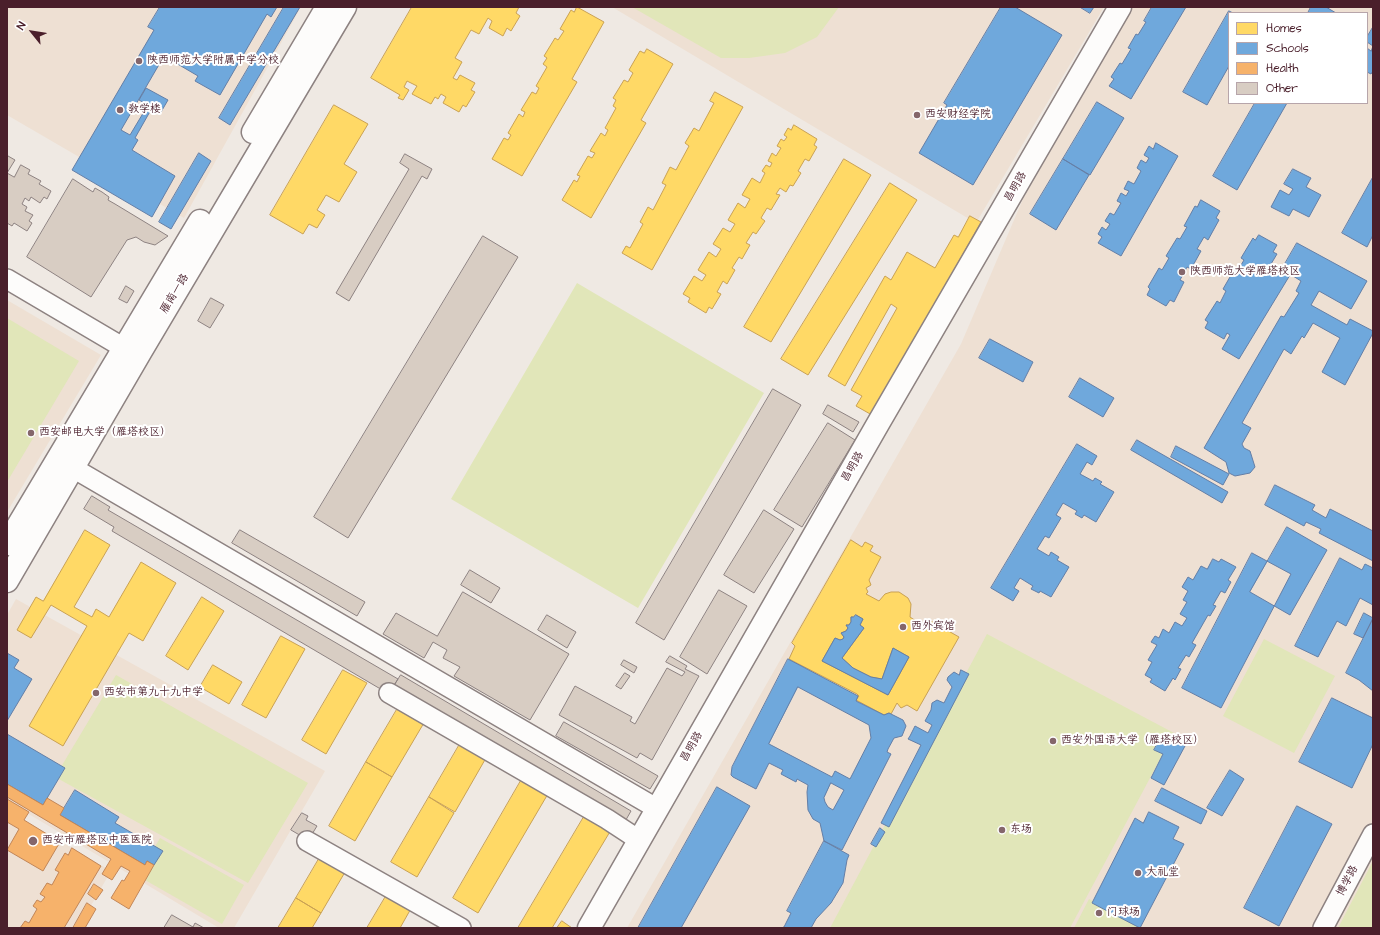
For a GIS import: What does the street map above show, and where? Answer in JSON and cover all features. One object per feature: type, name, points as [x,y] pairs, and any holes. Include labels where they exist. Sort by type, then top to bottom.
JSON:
[{"type":"main road","name":"雁南一路","points":[[7,581],[124,348],[327,7]]},
{"type":"main road","name":"雁南一路","points":[[7,544],[66,464],[140,351],[345,7]]},
{"type":"main road","name":"昌明路","points":[[589,928],[656,808],[1120,7]]},
{"type":"street","points":[[7,279],[124,348]]},
{"type":"street","points":[[66,464],[656,808]]},
{"type":"street","points":[[389,693],[600,815],[639,840]]},
{"type":"street","name":"博学路","points":[[1322,928],[1373,834]]},
{"type":"street","points":[[307,841],[461,928]]},
{"type":"shaded area","name":"陕西师范大学附属中学分校","points":[[7,7],[301,7],[184,218],[7,115]]},
{"type":"shaded area","name":"西安财经学院","points":[[612,7],[1104,7],[976,223]]},
{"type":"shaded area","name":"西安外国语大学（雁塔校区）","points":[[1133,7],[1373,7],[1373,928],[627,928],[961,344],[1023,199]]},
{"type":"shaded area","name":"西安邮电大学（雁塔校区）","points":[[7,300],[101,355],[7,512]]},
{"type":"shaded area","name":"西安市第九十九中学","points":[[16,599],[325,771],[234,928],[219,928],[7,801],[7,615]]},
{"type":"shaded area","name":"西安市雁塔区中医医院","points":[[7,810],[111,871],[78,928],[7,928]]},
{"type":"green space","points":[[632,7],[839,7],[817,37],[785,53],[749,58],[721,58]]},
{"type":"green space","points":[[577,283],[764,393],[638,608],[451,499]]},
{"type":"green space","points":[[7,318],[79,361],[7,482]]},
{"type":"green space","name":"东场","points":[[987,634],[1174,733],[1070,928],[830,928]]},
{"type":"green space","points":[[1264,639],[1335,676],[1294,753],[1223,716]]},
{"type":"green space","points":[[116,675],[308,783],[248,883],[55,777]]},
{"type":"green space","points":[[160,838],[244,885],[222,924],[138,876]]},
{"type":"green space","points":[[1373,861],[1373,928],[1338,928]]},
{"type":"green space","name":"门球场","points":[[1089,899],[1143,928],[1074,928]]},
{"type":"building: Homes","points":[[412,7],[519,7],[516,13],[520,16],[511,31],[507,28],[503,36],[489,28],[492,21],[488,18],[479,34],[471,30],[455,58],[462,62],[453,78],[457,80],[460,75],[475,83],[471,90],[475,92],[466,107],[463,105],[459,112],[443,103],[446,97],[441,94],[438,99],[435,97],[431,104],[412,94],[417,86],[407,81],[404,87],[409,90],[403,100],[398,98],[400,95],[371,78]]},
{"type":"building: Homes","points":[[577,7],[604,22],[572,79],[577,82],[522,176],[492,159],[504,138],[508,140],[511,135],[508,133],[519,114],[523,117],[525,112],[521,110],[532,92],[536,94],[539,88],[536,86],[547,67],[543,64],[547,58],[544,56],[555,38],[558,40],[564,31],[560,29],[571,10],[574,12]]},
{"type":"building: Homes","points":[[647,49],[673,64],[641,120],[646,123],[591,218],[562,200],[574,180],[577,182],[580,176],[577,175],[588,156],[592,158],[595,153],[590,151],[601,133],[605,136],[608,130],[605,128],[616,108],[613,106],[616,100],[613,98],[624,80],[628,82],[633,73],[629,70],[640,51],[644,53]]},
{"type":"building: Homes","points":[[715,92],[743,107],[652,270],[622,253],[626,246],[630,248],[643,224],[640,222],[648,207],[653,210],[666,185],[662,183],[670,167],[676,170],[689,146],[685,143],[694,128],[699,131],[714,103],[710,101]]},
{"type":"building: Homes","points":[[334,105],[368,124],[344,164],[357,172],[339,202],[326,195],[317,210],[325,215],[317,228],[309,224],[303,234],[270,215]]},
{"type":"building: Homes","points":[[794,125],[817,139],[814,145],[817,147],[809,161],[805,159],[798,171],[801,173],[793,186],[790,185],[786,192],[780,188],[776,194],[780,195],[771,210],[767,208],[761,218],[765,221],[756,234],[753,232],[746,243],[750,245],[742,259],[739,257],[732,268],[735,270],[727,284],[723,281],[717,292],[721,294],[712,309],[709,307],[706,313],[688,302],[690,298],[683,294],[694,276],[702,281],[706,275],[698,270],[709,252],[716,257],[721,249],[713,244],[723,228],[730,232],[735,224],[728,220],[738,203],[745,208],[750,199],[742,195],[752,178],[760,183],[765,173],[762,171],[766,165],[770,167],[772,163],[768,161],[772,153],[776,156],[781,148],[777,146],[781,139],[784,141],[787,137],[784,135],[788,128],[791,130]]},
{"type":"building: Homes","points":[[844,159],[871,175],[771,342],[744,327]]},
{"type":"building: Homes","points":[[890,183],[917,200],[808,375],[781,359]]},
{"type":"building: Homes","points":[[970,216],[981,222],[872,415],[856,406],[862,396],[851,390],[897,308],[891,304],[845,386],[828,376],[885,276],[891,280],[907,252],[935,268],[954,235],[958,237]]},
{"type":"building: Homes","points":[[85,530],[110,545],[74,607],[92,617],[96,609],[109,617],[141,562],[176,583],[143,641],[129,633],[63,746],[29,726],[87,626],[51,605],[31,638],[17,630],[36,597],[43,601]]},
{"type":"building: Homes","name":"西外宾馆","points":[[851,540],[862,547],[865,542],[873,546],[870,551],[881,557],[869,580],[871,585],[866,588],[868,592],[866,594],[879,601],[885,594],[899,592],[908,598],[911,604],[910,617],[925,627],[929,620],[959,637],[917,711],[907,705],[901,708],[897,703],[891,714],[889,713],[884,715],[856,700],[859,696],[857,694],[789,659],[795,646],[792,643]],"holes":[[[856,615],[863,619],[860,625],[864,628],[842,658],[853,668],[871,677],[882,679],[893,648],[909,657],[888,695],[822,661],[835,638],[840,640],[843,639],[844,637],[841,633],[846,631],[848,628],[846,625],[849,625],[851,622],[851,617]]]},
{"type":"building: Homes","points":[[202,597],[224,611],[188,670],[166,656]]},
{"type":"building: Homes","points":[[281,636],[305,649],[266,718],[242,705]]},
{"type":"building: Homes","points":[[213,665],[242,682],[229,704],[200,687]]},
{"type":"building: Homes","points":[[343,670],[367,683],[326,754],[302,740]]},
{"type":"building: Homes","points":[[402,701],[428,716],[392,777],[366,762]]},
{"type":"building: Homes","points":[[464,737],[490,751],[455,812],[429,797]]},
{"type":"building: Homes","points":[[366,762],[392,777],[355,841],[329,826]]},
{"type":"building: Homes","points":[[526,772],[552,787],[478,913],[453,898]]},
{"type":"building: Homes","points":[[429,797],[454,813],[417,877],[391,862]]},
{"type":"building: Homes","points":[[588,810],[614,825],[552,928],[518,928]]},
{"type":"building: Homes","points":[[323,852],[348,867],[321,913],[296,898]]},
{"type":"building: Homes","points":[[389,891],[413,905],[400,928],[367,928]]},
{"type":"building: Homes","points":[[296,898],[321,913],[312,928],[278,928]]},
{"type":"building: Homes","points":[[562,921],[572,928],[557,928]]},
{"type":"building: Schools","name":"教学楼","points":[[160,7],[277,7],[271,17],[267,14],[220,95],[195,81],[198,76],[164,56],[121,130],[130,135],[148,105],[139,100],[146,88],[168,100],[161,112],[152,108],[135,138],[138,140],[132,150],[175,176],[152,217],[72,170],[154,30],[148,27]]},
{"type":"building: Schools","points":[[284,7],[300,7],[230,125],[219,118]]},
{"type":"building: Schools","points":[[1001,7],[1015,7],[1062,35],[973,185],[919,153],[947,105],[944,103]]},
{"type":"building: Schools","points":[[1080,7],[1094,7],[1090,13]]},
{"type":"building: Schools","points":[[1152,7],[1186,7],[1131,99],[1109,86],[1114,79],[1111,77],[1120,63],[1122,64],[1131,49],[1128,48],[1136,34],[1138,35],[1146,22],[1144,21]]},
{"type":"building: Schools","points":[[1311,7],[1326,7],[1334,12],[1308,12]]},
{"type":"building: Schools","points":[[1228,13],[1228,68],[1207,105],[1183,92]]},
{"type":"building: Schools","points":[[1373,27],[1373,46],[1368,43],[1368,35]]},
{"type":"building: Schools","points":[[1373,46],[1373,71],[1371,74],[1368,72],[1368,49],[1371,51]]},
{"type":"building: Schools","points":[[1097,102],[1124,118],[1090,175],[1063,159]]},
{"type":"building: Schools","points":[[1254,104],[1286,104],[1237,190],[1213,176]]},
{"type":"building: Schools","points":[[1156,143],[1178,156],[1121,256],[1098,243],[1102,237],[1098,234],[1102,227],[1106,230],[1110,224],[1105,221],[1110,213],[1114,215],[1121,203],[1117,201],[1121,193],[1126,196],[1129,191],[1124,189],[1128,181],[1134,184],[1141,171],[1137,168],[1141,160],[1146,163],[1149,158],[1144,155],[1149,146],[1153,149]]},
{"type":"building: Schools","points":[[199,153],[211,161],[171,229],[159,222]]},
{"type":"building: Schools","points":[[1063,159],[1089,175],[1056,230],[1030,214]]},
{"type":"building: Schools","points":[[1293,169],[1311,178],[1306,187],[1321,195],[1309,217],[1293,209],[1289,216],[1271,207],[1280,190],[1289,195],[1293,189],[1284,184]]},
{"type":"building: Schools","points":[[1373,177],[1373,235],[1367,247],[1342,233]]},
{"type":"building: Schools","points":[[1201,200],[1220,211],[1216,218],[1219,220],[1208,240],[1204,237],[1197,249],[1201,251],[1191,269],[1187,267],[1180,280],[1184,282],[1174,302],[1170,300],[1166,306],[1147,295],[1150,289],[1148,287],[1159,268],[1162,270],[1169,258],[1166,256],[1177,238],[1180,239],[1187,227],[1184,226],[1195,206],[1197,207]]},
{"type":"building: Schools","points":[[1259,235],[1277,245],[1273,252],[1277,254],[1271,264],[1290,275],[1239,359],[1222,349],[1230,335],[1227,333],[1224,339],[1205,328],[1208,322],[1205,320],[1217,301],[1220,303],[1226,291],[1223,289],[1234,270],[1237,272],[1244,260],[1241,258],[1253,238],[1255,240]]},
{"type":"building: Schools","points":[[1297,243],[1367,281],[1351,309],[1319,291],[1311,305],[1347,325],[1350,319],[1373,331],[1373,333],[1345,385],[1322,372],[1340,338],[1313,323],[1304,338],[1302,336],[1291,354],[1284,349],[1242,423],[1251,428],[1242,444],[1244,448],[1250,451],[1255,467],[1250,473],[1235,476],[1229,473],[1226,462],[1204,448],[1281,316],[1284,317],[1299,293],[1296,291],[1301,281],[1282,269]]},
{"type":"building: Schools","points":[[990,339],[1033,362],[1023,382],[979,358]]},
{"type":"building: Schools","points":[[1080,378],[1114,398],[1103,417],[1069,397]]},
{"type":"building: Schools","points":[[1137,440],[1228,492],[1222,503],[1131,450]]},
{"type":"building: Schools","points":[[1077,444],[1097,456],[1092,465],[1087,462],[1080,474],[1093,481],[1095,478],[1102,482],[1100,484],[1114,492],[1096,522],[1084,515],[1082,518],[1075,514],[1077,511],[1063,503],[1056,515],[1061,518],[1049,538],[1045,536],[1037,549],[1049,556],[1051,552],[1059,557],[1057,560],[1069,567],[1051,597],[1040,591],[1039,593],[1031,589],[1033,586],[1020,578],[1014,588],[1019,591],[1013,601],[991,588]]},
{"type":"building: Schools","points":[[1176,446],[1229,474],[1223,485],[1171,457]]},
{"type":"building: Schools","points":[[1275,485],[1315,505],[1312,510],[1326,518],[1330,509],[1373,531],[1373,561],[1319,533],[1321,529],[1306,522],[1304,526],[1265,505]]},
{"type":"building: Schools","points":[[1287,527],[1327,550],[1290,615],[1250,592]]},
{"type":"building: Schools","points":[[1252,553],[1291,574],[1221,708],[1182,688]]},
{"type":"building: Schools","points":[[1340,558],[1362,570],[1365,564],[1373,568],[1373,605],[1360,598],[1346,626],[1337,621],[1318,657],[1295,646]]},
{"type":"building: Schools","points":[[1213,559],[1219,562],[1221,559],[1236,567],[1228,580],[1231,582],[1225,593],[1221,591],[1213,605],[1216,606],[1210,616],[1208,615],[1192,643],[1196,645],[1189,657],[1186,655],[1178,668],[1181,669],[1175,680],[1173,678],[1165,691],[1150,682],[1152,679],[1145,675],[1152,662],[1148,660],[1157,645],[1151,642],[1155,636],[1159,638],[1163,629],[1169,633],[1175,622],[1182,626],[1187,618],[1180,614],[1187,602],[1183,600],[1188,591],[1182,587],[1188,577],[1193,580],[1201,566],[1207,569]]},
{"type":"building: Schools","points":[[1364,613],[1373,618],[1363,638],[1354,634]]},
{"type":"building: Schools","points":[[856,615],[863,619],[860,625],[864,628],[842,658],[853,668],[871,677],[882,679],[893,648],[909,657],[888,695],[822,661],[835,638],[840,640],[843,639],[844,637],[841,633],[846,631],[848,628],[846,625],[849,625],[851,622],[851,617]]},
{"type":"building: Schools","points":[[1373,619],[1373,691],[1359,680],[1346,673]]},
{"type":"building: Schools","points":[[7,653],[19,660],[14,668],[32,679],[7,721]]},
{"type":"building: Schools","points":[[788,659],[858,696],[856,701],[884,715],[889,713],[903,720],[906,726],[902,736],[894,738],[888,749],[887,752],[891,754],[842,850],[824,841],[820,823],[813,819],[808,810],[808,785],[797,779],[796,782],[781,774],[783,770],[769,763],[756,789],[733,777],[731,775],[732,767]],"holes":[[[798,687],[869,725],[871,738],[850,779],[835,771],[832,777],[769,744]],[[831,783],[844,790],[833,810],[828,807],[824,798]]]},
{"type":"building: Schools","points":[[961,670],[969,674],[889,827],[881,823],[921,745],[908,739],[915,726],[928,733],[932,725],[925,721],[931,710],[932,703],[937,700],[944,703],[952,687],[947,680],[948,677],[954,672],[959,675]]},
{"type":"building: Schools","points":[[1332,698],[1373,718],[1373,744],[1352,788],[1299,762]]},
{"type":"building: Schools","points":[[7,734],[65,768],[43,805],[7,784]]},
{"type":"building: Schools","points":[[1163,734],[1185,746],[1164,785],[1151,778],[1163,754],[1154,750]]},
{"type":"building: Schools","points":[[1230,770],[1244,779],[1222,816],[1207,808]]},
{"type":"building: Schools","points":[[717,787],[750,806],[681,928],[638,928]]},
{"type":"building: Schools","points":[[1162,788],[1207,811],[1201,824],[1155,801]]},
{"type":"building: Schools","points":[[75,790],[119,817],[115,823],[163,851],[154,865],[147,861],[145,865],[60,815]]},
{"type":"building: Schools","points":[[1297,806],[1332,824],[1279,926],[1244,908]]},
{"type":"building: Schools","name":"大礼堂","points":[[1149,812],[1179,827],[1173,839],[1184,844],[1140,928],[1092,903],[1135,818],[1143,823]]},
{"type":"building: Schools","points":[[880,828],[885,832],[876,847],[871,844]]},
{"type":"building: Schools","points":[[824,841],[849,855],[843,883],[831,903],[816,919],[811,928],[781,928],[784,927],[791,913],[787,911]]},
{"type":"building: Health","points":[[7,784],[43,805],[47,798],[64,808],[60,815],[145,865],[147,861],[154,865],[129,909],[111,898],[122,880],[124,881],[130,871],[121,866],[112,880],[102,874],[111,859],[7,797]]},
{"type":"building: Health","points":[[7,799],[29,812],[24,820],[60,842],[43,871],[7,850],[19,829],[7,822]]},
{"type":"building: Health","points":[[72,848],[101,866],[64,928],[20,928],[25,921],[29,923],[37,909],[33,906],[37,900],[41,902],[45,897],[40,894],[47,883],[52,885],[59,872],[55,870],[65,853],[68,855]]},
{"type":"building: Health","points":[[94,884],[103,890],[96,900],[88,894]]},
{"type":"building: Health","points":[[87,903],[96,909],[85,928],[73,928]]},
{"type":"building: Other","points":[[405,154],[432,169],[427,179],[422,176],[349,301],[336,293],[409,169],[400,163]]},
{"type":"building: Other","points":[[8,156],[15,160],[7,173],[7,157]]},
{"type":"building: Other","points":[[21,165],[30,170],[28,174],[41,181],[39,184],[51,191],[47,199],[44,197],[40,203],[31,197],[29,201],[25,198],[22,204],[27,207],[25,211],[33,215],[29,221],[32,223],[27,231],[14,223],[12,226],[7,223],[7,173],[14,177]]},
{"type":"building: Other","points":[[73,179],[93,192],[95,188],[102,192],[109,197],[108,200],[168,236],[155,245],[144,242],[136,237],[127,240],[91,297],[27,257]]},
{"type":"building: Other","points":[[483,236],[518,257],[348,538],[314,517]]},
{"type":"building: Other","points":[[126,286],[134,291],[127,303],[119,299]]},
{"type":"building: Other","points":[[211,298],[224,305],[210,328],[198,321]]},
{"type":"building: Other","points":[[773,389],[801,405],[664,640],[636,623]]},
{"type":"building: Other","points":[[828,405],[859,422],[853,432],[823,414]]},
{"type":"building: Other","points":[[828,423],[855,440],[802,527],[774,510]]},
{"type":"building: Other","points":[[92,496],[110,507],[108,510],[398,679],[389,694],[112,531],[114,527],[84,509]]},
{"type":"building: Other","points":[[764,510],[794,529],[754,593],[724,575]]},
{"type":"building: Other","points":[[240,530],[365,602],[357,616],[232,543]]},
{"type":"building: Other","points":[[470,570],[500,588],[491,603],[461,585]]},
{"type":"building: Other","points":[[719,590],[747,606],[707,674],[680,657]]},
{"type":"building: Other","points":[[463,592],[569,654],[530,720],[454,676],[460,667],[443,658],[447,650],[433,642],[424,658],[383,634],[396,613],[437,636]]},
{"type":"building: Other","points":[[547,615],[576,632],[567,648],[538,630]]},
{"type":"building: Other","points":[[670,656],[687,666],[685,669],[699,676],[652,760],[640,753],[637,758],[559,715],[575,686],[632,717],[630,721],[635,724],[667,668],[682,676],[685,672],[666,662]]},
{"type":"building: Other","points":[[624,660],[637,667],[634,673],[621,665]]},
{"type":"building: Other","points":[[625,673],[630,676],[621,689],[616,686]]},
{"type":"building: Other","points":[[401,675],[631,811],[623,825],[392,689]]},
{"type":"building: Other","points":[[564,722],[658,776],[650,789],[556,736]]},
{"type":"building: Other","points":[[302,813],[308,816],[306,820],[317,826],[308,840],[291,830]]},
{"type":"building: Other","points":[[172,915],[193,927],[195,923],[204,928],[164,928]]},
{"type":"place","name":"陕西师范大学附属中学分校","points":[[139,61]]},
{"type":"place","name":"教学楼","points":[[120,110]]},
{"type":"place","name":"西安财经学院","points":[[917,115]]},
{"type":"place","name":"陕西师范大学雁塔校区","points":[[1182,272]]},
{"type":"place","name":"西安邮电大学（雁塔校区）","points":[[31,433]]},
{"type":"place","name":"西外宾馆","points":[[903,627]]},
{"type":"place","name":"西安市第九十九中学","points":[[96,693]]},
{"type":"place","name":"西安外国语大学（雁塔校区）","points":[[1053,741]]},
{"type":"place","name":"东场","points":[[1002,830]]},
{"type":"place","name":"西安市雁塔区中医医院","points":[[33,841]]},
{"type":"place","name":"大礼堂","points":[[1138,873]]},
{"type":"place","name":"门球场","points":[[1099,913]]}]
